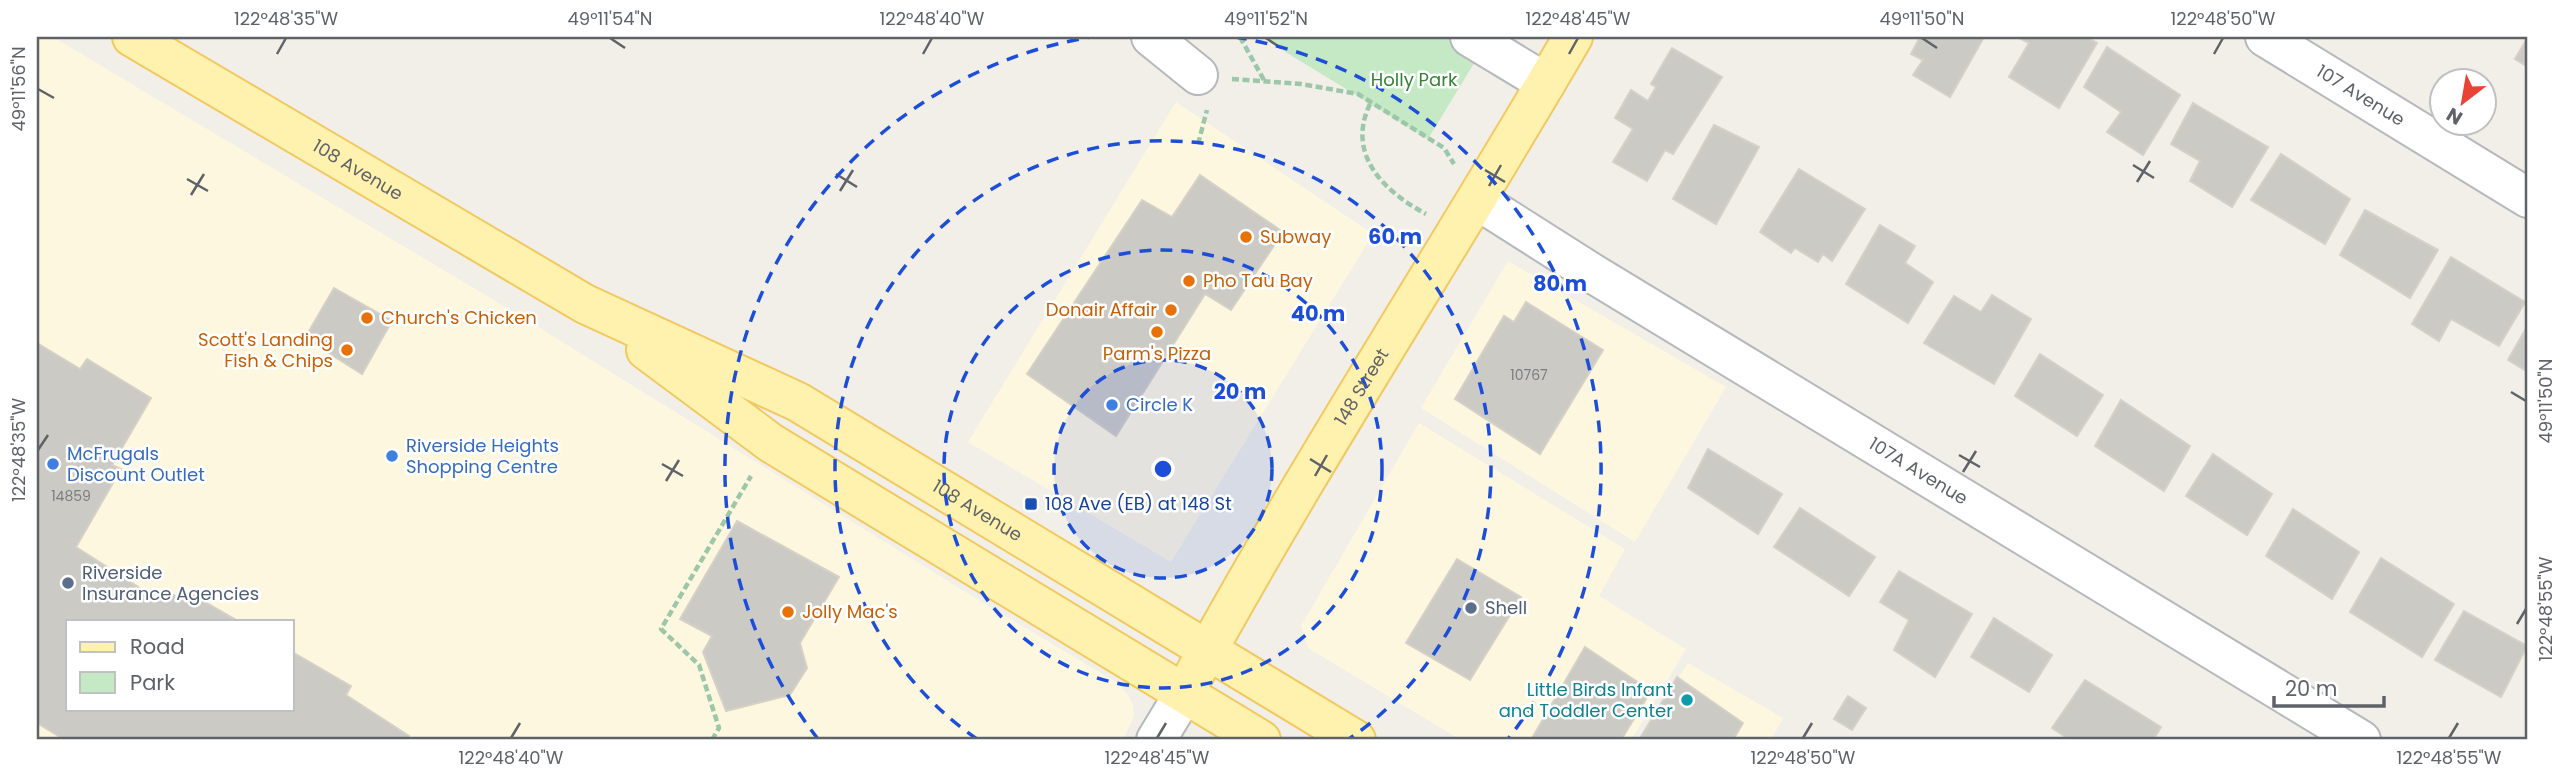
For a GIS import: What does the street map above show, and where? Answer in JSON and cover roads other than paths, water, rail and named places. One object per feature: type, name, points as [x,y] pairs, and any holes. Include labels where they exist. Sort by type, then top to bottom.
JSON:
[{"type":"main road","name":"108 Avenue","points":[[132,37],[585,304],[798,402],[1356,740]]},
{"type":"main road","name":"148 Street","points":[[1184,694],[1322,452],[1477,200],[1573,37]]},
{"type":"main road","name":"108 Avenue","points":[[585,304],[771,443],[1261,740]]},
{"type":"street","points":[[1151,37],[1198,75]]},
{"type":"street","points":[[1470,37],[1546,83]]},
{"type":"street","name":"107 Avenue","points":[[2265,37],[2528,198]]},
{"type":"street","name":"107A Avenue","points":[[1477,200],[1603,280],[2361,740]]},
{"type":"street","name":"148 Street","points":[[1156,740],[1184,694]]},
{"type":"place","name":"Subway","points":[[1246,237]]},
{"type":"place","name":"Pho Tau Bay","points":[[1189,281]]},
{"type":"place","name":"Donair Affair","points":[[1171,310]]},
{"type":"place","name":"Church's Chicken","points":[[367,318]]},
{"type":"place","name":"Parm's Pizza","points":[[1157,332]]},
{"type":"place","name":"Scott's Landing Fish & Chips","points":[[347,350]]},
{"type":"place","name":"Circle K","points":[[1112,405]]},
{"type":"place","name":"Riverside Heights Shopping Centre","points":[[392,456]]},
{"type":"place","name":"McFrugals Discount Outlet","points":[[53,464]]},
{"type":"place","name":"108 Ave (EB) at 148 St","points":[[1031,504]]},
{"type":"place","name":"Riverside Insurance Agencies","points":[[68,583]]},
{"type":"place","name":"Shell","points":[[1471,608]]},
{"type":"place","name":"Jolly Mac's","points":[[788,612]]},
{"type":"place","name":"Little Birds Infant and Toddler Center","points":[[1687,700]]},
{"type":"park label","name":"Holly Park","points":[[1414,80]]}]
